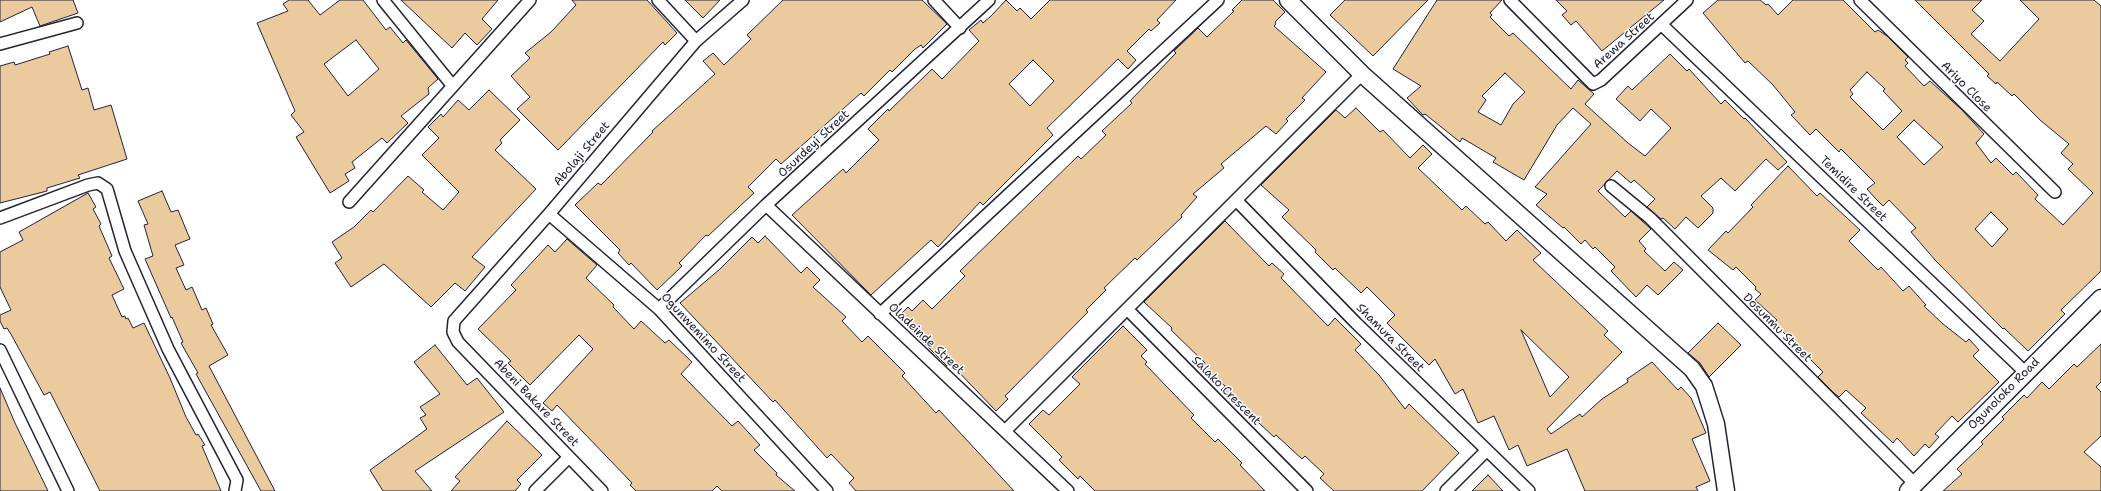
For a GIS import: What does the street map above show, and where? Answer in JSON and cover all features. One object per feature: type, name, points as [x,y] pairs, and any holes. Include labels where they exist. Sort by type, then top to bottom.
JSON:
[{"type":"street","points":[[383,0],[452,85]]},
{"type":"street","points":[[349,202],[452,85],[530,0]]},
{"type":"street","points":[[658,0],[696,41]]},
{"type":"street","name":"Abolaji Street","points":[[453,332],[454,321],[549,214],[696,41],[743,0]]},
{"type":"street","points":[[934,0],[960,28]]},
{"type":"street","name":"Osundeyi Street","points":[[659,309],[766,205],[989,0]]},
{"type":"street","points":[[880,314],[1218,0]]},
{"type":"street","points":[[1288,0],[1362,74],[1692,369],[1704,386],[1716,424],[1726,491]]},
{"type":"street","name":"Arewa Street","points":[[1510,0],[1593,84],[1601,80],[1662,25],[1687,0]]},
{"type":"street","name":"Ariyo Close","points":[[1860,0],[2054,192]]},
{"type":"street","points":[[0,44],[77,23]]},
{"type":"street","name":"Temidire Street","points":[[1662,25],[2026,373]]},
{"type":"street","points":[[1005,431],[1362,74]]},
{"type":"street","points":[[0,218],[88,185],[98,183],[107,189],[125,251],[168,349],[237,480],[235,491]]},
{"type":"street","name":"Dosunmu Street","points":[[1615,189],[1650,218],[1911,487]]},
{"type":"street","name":"Shamura Street","points":[[1236,200],[1356,323],[1486,451],[1529,491]]},
{"type":"street","name":"Oladeinde Street","points":[[766,205],[1068,491]]},
{"type":"street","name":"Ogunwemimo Street","points":[[549,214],[659,309],[827,491]]},
{"type":"street","name":"Ogunoloko Road","points":[[1911,487],[2101,298]]},
{"type":"street","name":"Salako Crescent","points":[[1127,309],[1307,491]]},
{"type":"street","name":"Abeni Bakare Street","points":[[453,332],[458,342],[602,491]]},
{"type":"street","points":[[0,350],[68,491]]},
{"type":"street","points":[[1446,491],[1486,451]]},
{"type":"street","points":[[535,491],[569,457]]},
{"type":"building","points":[[0,0],[73,0],[78,13],[40,26],[32,7],[0,22]]},
{"type":"building","points":[[289,0],[308,0],[320,15],[340,0],[363,0],[386,30],[390,27],[403,43],[406,40],[438,79],[428,88],[429,94],[401,116],[408,123],[387,143],[382,138],[352,162],[355,168],[345,174],[349,181],[330,193],[296,137],[304,132],[291,115],[295,111],[257,23],[288,11],[283,4]],"holes":[[[356,40],[379,69],[348,96],[324,64]]]},
{"type":"building","points":[[401,0],[498,0],[482,19],[492,29],[477,45],[465,33],[452,48]]},
{"type":"building","points":[[572,0],[647,0],[677,33],[665,45],[663,42],[558,150],[517,109],[530,97],[511,76],[530,58],[525,53],[551,32],[576,5]]},
{"type":"building","points":[[685,0],[720,0],[703,18]]},
{"type":"building","points":[[783,0],[922,0],[947,24],[923,48],[921,45],[915,49],[892,72],[890,70],[864,96],[861,93],[781,164],[776,159],[748,187],[754,193],[708,236],[706,235],[679,263],[682,266],[657,290],[631,263],[629,265],[618,253],[620,250],[575,205],[598,183],[601,185],[653,132],[652,131],[715,74],[703,61],[713,53],[724,65],[751,39],[747,35]]},
{"type":"building","points":[[1006,0],[1017,11],[1020,8],[1031,19],[1050,0],[1176,0],[1157,20],[1160,23],[1151,31],[1149,29],[1127,51],[1136,60],[1128,69],[1118,59],[1047,128],[1053,135],[983,205],[980,202],[938,247],[931,240],[871,295],[792,215],[843,169],[846,173],[879,140],[868,129],[888,109],[889,111],[932,69],[942,79],[979,41],[969,30],[981,20],[983,23]],"holes":[[[1033,60],[1054,81],[1030,106],[1009,84]]]},
{"type":"building","points":[[1242,0],[1273,0],[1285,12],[1275,22],[1276,24],[1274,26],[1326,72],[1302,98],[1305,100],[1286,119],[1288,121],[1276,134],[1266,126],[1221,164],[1224,168],[1193,194],[1197,197],[1181,215],[1182,217],[1137,260],[1135,258],[1104,288],[1106,290],[1086,310],[1088,312],[1005,396],[1008,399],[996,411],[950,363],[947,366],[898,317],[908,307],[912,311],[923,300],[932,309],[965,276],[960,271],[1078,156],[1081,159],[1106,135],[1102,131],[1132,103],[1130,101],[1176,53],[1174,51],[1198,28],[1207,37],[1234,11],[1232,10]]},
{"type":"building","points":[[1345,0],[1428,0],[1373,56],[1330,15]]},
{"type":"building","points":[[1437,0],[1502,0],[1490,13],[1492,15],[1490,17],[1509,36],[1513,33],[1571,89],[1578,80],[1594,94],[1585,104],[1628,143],[1645,156],[1671,128],[1651,109],[1640,121],[1616,99],[1628,86],[1632,90],[1670,54],[1687,71],[1689,69],[1721,104],[1725,100],[1744,119],[1745,118],[1787,162],[1778,170],[1766,159],[1735,191],[1721,178],[1701,196],[1713,208],[1713,213],[1698,228],[1686,217],[1675,229],[1663,218],[1661,219],[1647,207],[1655,199],[1634,180],[1631,183],[1617,171],[1598,191],[1625,217],[1631,211],[1651,229],[1639,241],[1646,249],[1644,251],[1665,271],[1674,262],[1683,270],[1658,295],[1647,285],[1636,297],[1611,271],[1615,267],[1595,247],[1593,249],[1585,240],[1581,244],[1564,227],[1563,228],[1536,205],[1547,194],[1535,187],[1591,124],[1573,108],[1557,125],[1524,180],[1493,162],[1496,158],[1462,138],[1460,142],[1425,114],[1423,115],[1407,98],[1421,86],[1393,69]],"holes":[[[1505,73],[1525,92],[1513,104],[1501,125],[1478,112],[1486,100],[1482,96]]]},
{"type":"building","points":[[1556,0],[1664,0],[1602,51],[1576,21],[1571,25],[1562,15],[1567,11]]},
{"type":"building","points":[[1718,0],[1760,0],[1766,5],[1768,4],[1778,15],[1793,0],[1843,0],[1875,32],[1878,30],[1887,36],[1908,57],[1905,60],[1908,63],[1905,66],[1924,86],[1930,81],[1962,110],[1984,134],[1976,143],[1991,163],[1996,158],[2013,175],[2016,172],[2038,195],[2035,199],[2063,225],[2093,193],[2068,169],[2073,164],[2061,153],[2069,144],[2040,120],[2014,94],[2012,96],[1997,82],[1996,84],[1987,76],[1989,74],[1915,0],[1982,0],[1972,10],[1984,21],[1971,34],[2000,61],[2039,19],[2020,0],[2094,0],[2101,6],[2101,271],[2061,310],[2065,314],[2028,351],[2004,328],[2003,329],[1935,260],[1911,232],[1916,228],[1889,200],[1883,206],[1875,198],[1867,189],[1875,183],[1841,149],[1839,152],[1816,129],[1810,135],[1791,115],[1795,112],[1773,85],[1748,61],[1745,63],[1703,13]],"holes":[[[1867,72],[1885,89],[1883,91],[1902,111],[1883,130],[1850,97],[1853,94],[1850,90]],[[1914,120],[1943,147],[1924,165],[1897,137]],[[1991,212],[2008,229],[1992,247],[1975,229]]]},
{"type":"building","points":[[68,46],[82,90],[88,88],[94,110],[111,105],[127,159],[78,175],[80,178],[47,188],[47,191],[0,203],[0,66],[14,62],[15,65],[50,54],[49,52]]},
{"type":"building","points":[[489,90],[520,120],[500,140],[502,143],[495,150],[536,189],[472,257],[485,267],[465,291],[455,283],[431,307],[384,264],[351,287],[335,263],[342,258],[332,242],[354,227],[371,210],[373,212],[408,176],[424,190],[422,192],[443,210],[459,192],[422,155],[439,138],[428,127],[441,114],[443,117],[458,100],[469,110]]},
{"type":"building","points":[[1356,108],[1380,132],[1383,130],[1410,158],[1423,145],[1432,154],[1418,168],[1462,210],[1466,206],[1485,224],[1488,222],[1506,241],[1517,230],[1541,253],[1533,260],[1608,331],[1604,335],[1622,352],[1547,429],[1551,434],[1580,414],[1582,417],[1602,399],[1628,382],[1627,379],[1652,362],[1678,390],[1681,387],[1691,398],[1706,433],[1692,439],[1710,481],[1696,487],[1698,491],[1585,491],[1567,449],[1527,466],[1518,445],[1509,450],[1494,416],[1478,423],[1463,389],[1455,394],[1435,359],[1429,365],[1387,323],[1395,315],[1367,287],[1361,293],[1335,268],[1333,270],[1315,252],[1316,250],[1282,217],[1289,210],[1261,185],[1336,110],[1345,118]],"holes":[[[1521,330],[1569,377],[1550,397]]]},
{"type":"building","points":[[1788,166],[1817,196],[1820,193],[1860,230],[1849,241],[1878,270],[1881,267],[1903,291],[1909,286],[1926,305],[1924,306],[1943,324],[1966,342],[1969,339],[1979,350],[1973,356],[1999,382],[1958,422],[1952,416],[1935,434],[1939,437],[1929,448],[1925,444],[1914,456],[1897,438],[1893,443],[1861,413],[1866,408],[1846,390],[1839,397],[1818,377],[1823,372],[1774,323],[1777,320],[1755,300],[1761,294],[1755,289],[1756,287],[1736,267],[1733,270],[1708,250],[1726,231],[1728,233],[1753,207],[1751,205]]},
{"type":"building","points":[[162,191],[171,212],[178,210],[190,239],[175,245],[184,265],[176,268],[186,290],[192,287],[202,310],[206,308],[213,324],[211,325],[228,355],[209,366],[275,491],[261,491],[196,374],[198,373],[181,343],[183,342],[145,259],[153,256],[144,225],[148,224],[138,201]]},
{"type":"building","points":[[88,193],[96,207],[93,209],[101,224],[99,226],[112,256],[109,258],[124,289],[112,295],[122,317],[125,316],[126,319],[128,318],[133,328],[144,323],[170,378],[186,417],[196,435],[198,434],[205,445],[202,446],[221,491],[100,491],[50,392],[44,395],[12,336],[7,328],[4,329],[0,321],[0,315],[11,310],[0,287],[0,252],[23,240],[19,232]]},
{"type":"building","points":[[1225,221],[1269,266],[1272,263],[1284,274],[1281,278],[1328,326],[1335,318],[1361,344],[1355,350],[1379,375],[1405,409],[1409,404],[1459,453],[1422,491],[1334,491],[1320,478],[1324,474],[1305,456],[1302,459],[1276,435],[1274,437],[1221,390],[1225,386],[1203,366],[1205,363],[1171,330],[1172,328],[1144,302]]},
{"type":"building","points":[[765,236],[801,273],[807,267],[820,280],[813,287],[846,317],[842,321],[862,342],[868,336],[905,373],[902,376],[936,413],[939,410],[1014,491],[856,491],[849,483],[854,478],[831,454],[827,458],[775,400],[773,402],[680,303],[720,269],[752,237],[758,243]]},
{"type":"building","points":[[567,239],[597,265],[586,278],[614,305],[613,307],[634,329],[641,321],[665,343],[669,340],[692,362],[681,374],[732,426],[738,421],[760,445],[754,450],[777,473],[776,475],[795,491],[722,491],[717,486],[712,491],[636,491],[630,485],[632,483],[557,405],[552,411],[543,403],[593,349],[579,335],[530,385],[508,363],[511,361],[478,329],[516,290],[511,285],[548,245],[555,252]]},
{"type":"building","points":[[1718,323],[1741,345],[1709,377],[1700,363],[1688,353]]},
{"type":"building","points":[[1123,326],[1147,350],[1141,356],[1147,362],[1145,364],[1194,415],[1191,418],[1215,442],[1218,439],[1242,463],[1240,465],[1265,491],[1095,491],[1080,476],[1078,479],[1059,460],[1062,457],[1029,424],[1043,410],[1049,415],[1080,384],[1072,377]]},
{"type":"building","points":[[2101,344],[2101,382],[2096,387],[2101,392],[2101,436],[2084,452],[2101,467],[2101,491],[1943,491],[1962,474],[1957,469],[1983,444],[1981,442],[2004,419],[2002,417],[2024,395],[2027,398],[2042,382],[2049,389],[2074,364],[2077,367]]},
{"type":"building","points":[[435,345],[467,385],[477,378],[504,412],[415,471],[432,491],[383,491],[370,470],[427,429],[420,418],[426,415],[420,407],[440,394],[414,362]]},
{"type":"building","points":[[0,388],[15,423],[48,491],[0,491]]},
{"type":"building","points":[[507,421],[542,455],[517,480],[521,484],[515,491],[451,491],[460,481],[455,477]]},
{"type":"building","points":[[1488,475],[1503,491],[1472,491]]}]
